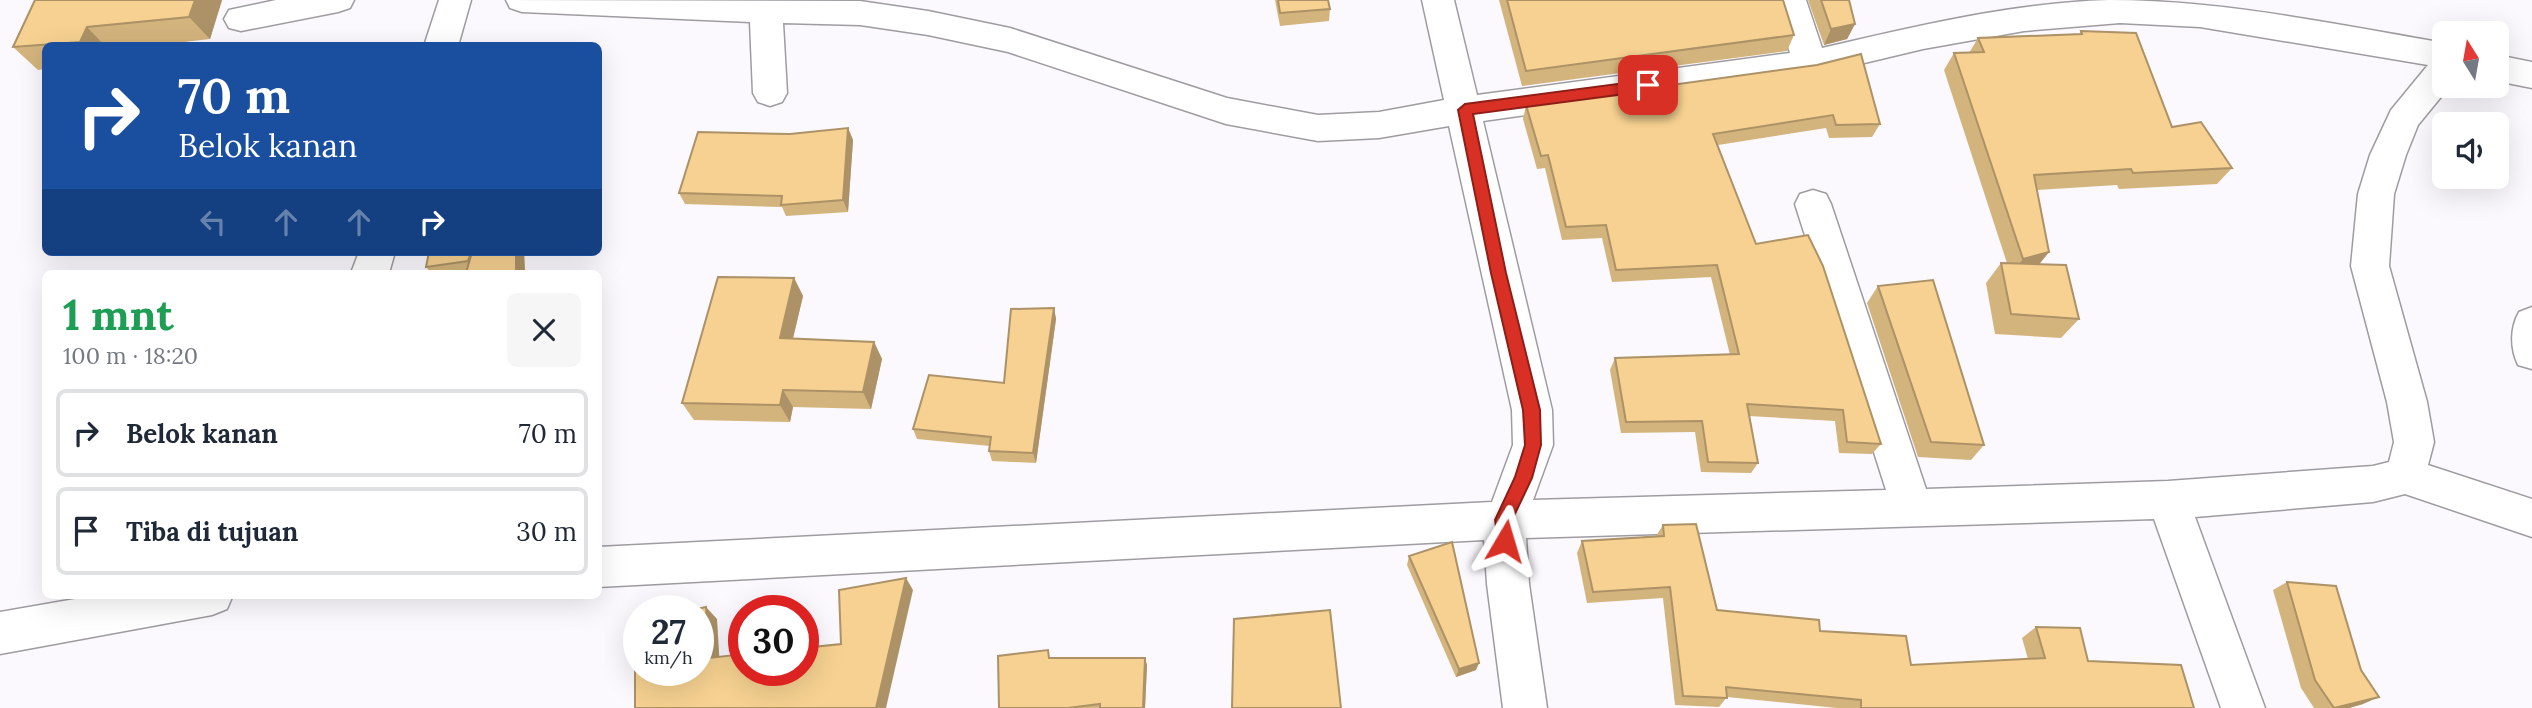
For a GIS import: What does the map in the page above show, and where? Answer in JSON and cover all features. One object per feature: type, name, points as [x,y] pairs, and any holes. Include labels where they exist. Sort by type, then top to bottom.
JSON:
[{"type":"street","points":[[241,19],[338,0]]},
{"type":"street","points":[[442,42],[455,0]]},
{"type":"street","points":[[522,0],[668,8],[860,13],[1010,40],[1226,111],[1318,128],[1379,125],[1465,110],[1810,63],[1923,37],[1999,24],[2120,11],[2200,15],[2432,54]]},
{"type":"street","points":[[1438,0],[1532,410],[1533,445],[1523,478],[1504,520],[1508,584],[1525,708]]},
{"type":"street","points":[[1790,0],[1810,63]]},
{"type":"street","points":[[766,9],[770,93]]},
{"type":"street","points":[[2510,71],[2532,75]]},
{"type":"street","points":[[2404,475],[2414,442],[2407,402],[2370,266],[2376,194],[2388,155],[2403,119],[2432,84]]},
{"type":"street","points":[[1813,204],[1912,508]]},
{"type":"street","points":[[2532,323],[2532,354]]},
{"type":"street","points":[[602,567],[1504,520],[2168,500],[2373,484],[2404,475],[2532,518]]},
{"type":"street","points":[[2168,500],[2243,708]]},
{"type":"street","points":[[0,634],[190,599]]},
{"type":"building","points":[[35,0],[195,0],[189,17],[87,27],[80,42],[42,42],[42,45],[13,47]]},
{"type":"building","points":[[1278,0],[1328,0],[1330,9],[1280,13]]},
{"type":"building","points":[[1507,0],[1783,0],[1794,35],[1526,71]]},
{"type":"building","points":[[1821,0],[1849,0],[1855,24],[1831,29]]},
{"type":"building","points":[[2081,31],[2136,33],[2172,127],[2201,122],[2232,168],[2133,173],[2131,169],[2034,175],[2049,252],[2023,259],[1954,53],[1984,52],[1978,38],[2082,34]]},
{"type":"building","points":[[1861,54],[1880,124],[1836,125],[1833,115],[1713,134],[1756,244],[1808,235],[1823,266],[1881,444],[1847,442],[1843,410],[1747,404],[1758,463],[1708,462],[1702,421],[1626,422],[1615,358],[1739,354],[1717,265],[1616,270],[1606,225],[1566,227],[1548,155],[1541,156],[1526,105],[1817,65]]},
{"type":"building","points":[[848,128],[843,200],[781,205],[782,196],[679,193],[698,132],[790,134]]},
{"type":"building","points":[[428,256],[470,256],[468,261],[426,267]]},
{"type":"building","points":[[471,256],[516,256],[516,270],[467,270]]},
{"type":"building","points":[[2001,263],[2066,265],[2079,319],[2011,314]]},
{"type":"building","points":[[718,277],[794,278],[780,338],[874,342],[863,392],[783,390],[780,405],[682,403]]},
{"type":"building","points":[[1933,280],[1984,445],[1931,442],[1878,286]]},
{"type":"building","points":[[1054,308],[1033,453],[989,451],[991,437],[913,429],[929,375],[1004,383],[1011,309]]},
{"type":"building","points":[[1696,524],[1717,610],[1819,620],[1820,631],[1906,636],[1911,665],[2045,658],[2036,627],[2080,628],[2088,661],[2181,665],[2194,708],[1861,708],[1861,700],[1726,687],[1727,698],[1683,696],[1670,587],[1593,592],[1582,541],[1664,536],[1663,525]]},
{"type":"building","points":[[1452,542],[1479,663],[1459,669],[1409,556]]},
{"type":"building","points":[[906,578],[876,708],[635,708],[635,686],[714,686],[714,657],[728,656],[728,686],[819,686],[819,646],[841,644],[839,590]]},
{"type":"building","points":[[2287,582],[2336,586],[2361,670],[2379,697],[2334,708],[2315,680]]},
{"type":"building","points":[[1330,610],[1341,708],[1232,708],[1234,619]]},
{"type":"building","points":[[1048,650],[1049,658],[1145,658],[1143,708],[1100,708],[1100,704],[1068,708],[999,708],[998,656]]},
{"type":"route","points":[[1505,541],[1504,520],[1523,478],[1533,445],[1532,410],[1499,273],[1465,110],[1648,85]]}]
